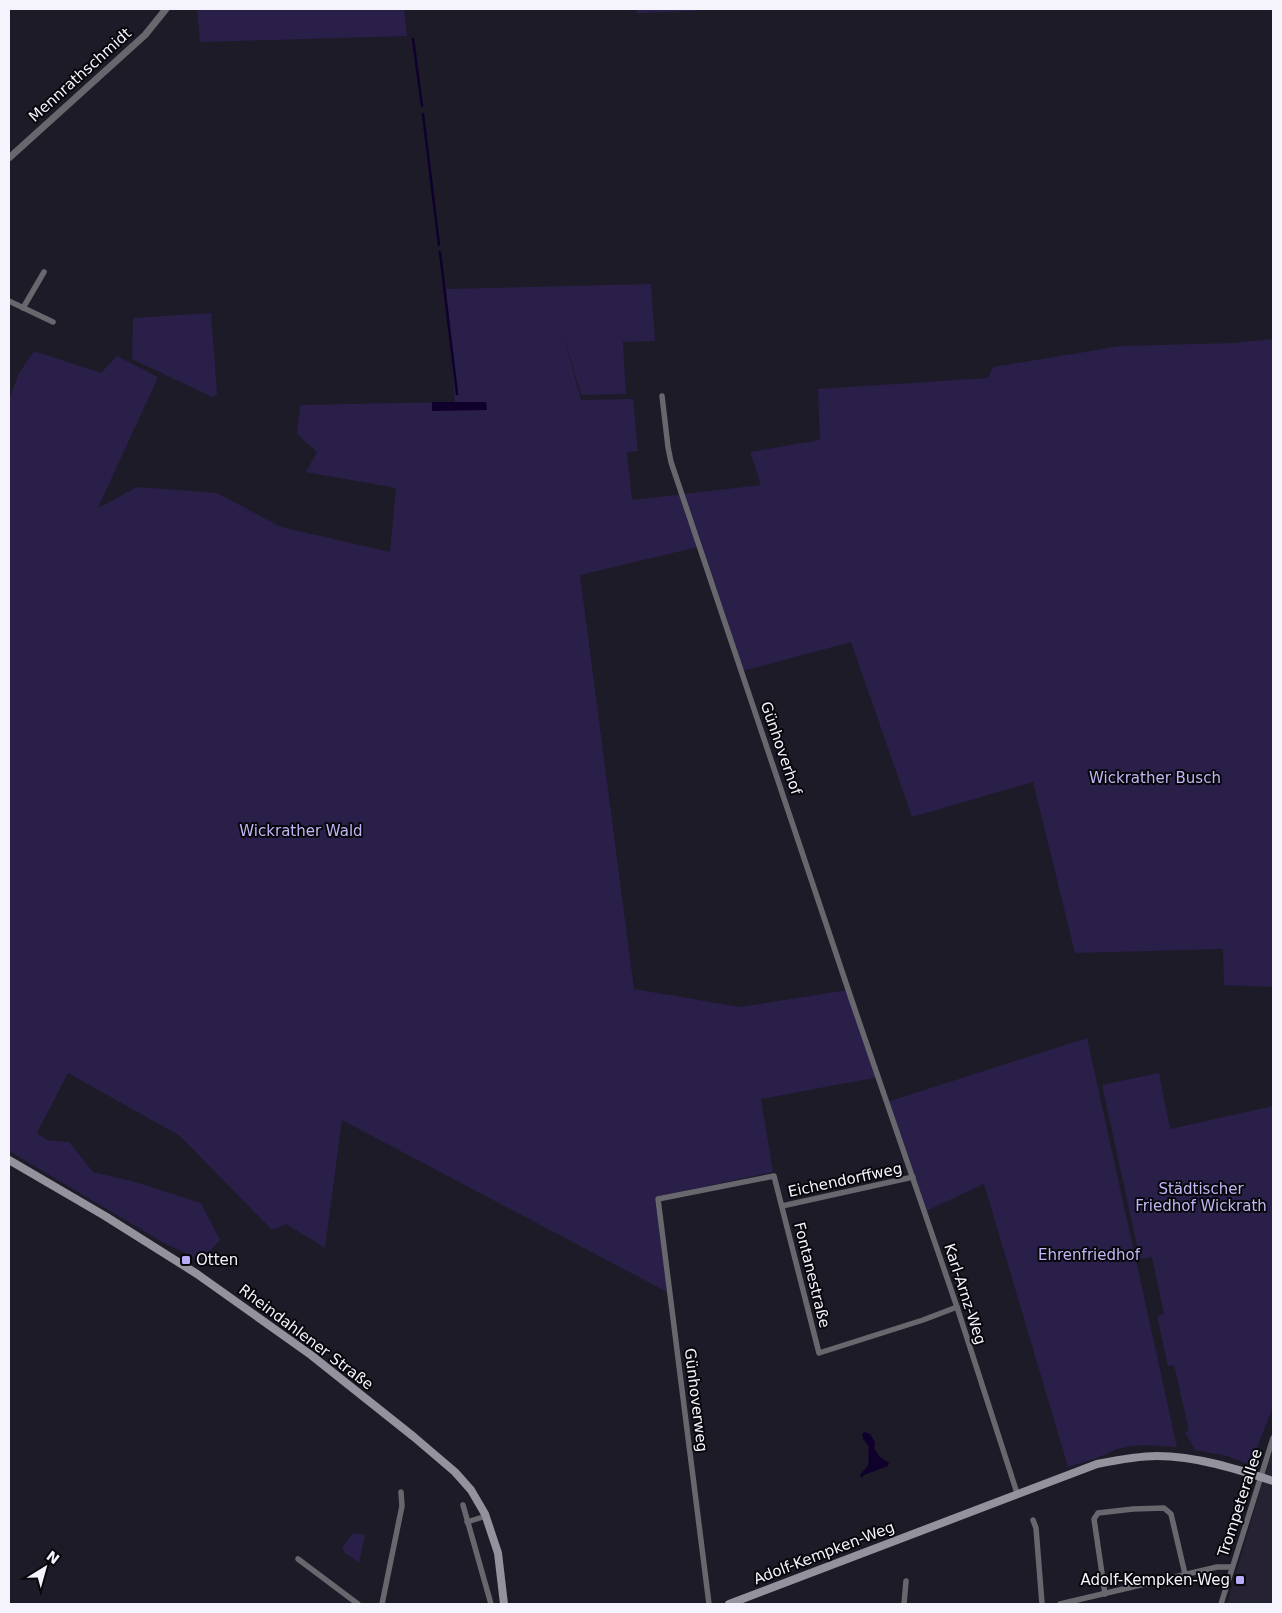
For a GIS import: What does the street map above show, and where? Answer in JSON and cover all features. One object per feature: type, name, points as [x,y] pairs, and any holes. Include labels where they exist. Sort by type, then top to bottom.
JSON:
[{"type":"main road","name":"Rheindahlener Straße","points":[[9,1160],[105,1216],[197,1274],[302,1348],[455,1472],[471,1490],[486,1516],[498,1553],[504,1604]]},
{"type":"main road","name":"Adolf-Kempken-Weg","points":[[729,1604],[1097,1464],[1141,1457],[1181,1457],[1204,1461],[1273,1481]]},
{"type":"street","name":"Mennrathschmidt","points":[[9,158],[145,35],[166,9]]},
{"type":"street","points":[[23,308],[44,272]]},
{"type":"street","points":[[9,301],[52,322]]},
{"type":"street","name":"Günhoverhof","points":[[662,396],[671,462],[887,1104]]},
{"type":"street","name":"Karl-Arnz-Weg","points":[[887,1104],[957,1307],[1018,1493]]},
{"type":"street","name":"Fontanestraße","points":[[658,1199],[774,1176],[819,1353],[923,1320],[957,1307]]},
{"type":"street","name":"Eichendorffweg","points":[[782,1206],[913,1178]]},
{"type":"street","name":"Günhoverweg","points":[[658,1199],[709,1604]]},
{"type":"street","name":"Trompeterallee","points":[[1221,1604],[1273,1438]]},
{"type":"street","points":[[382,1604],[402,1506],[401,1492]]},
{"type":"street","points":[[463,1505],[490,1604]]},
{"type":"street","points":[[1105,1594],[1094,1519],[1098,1513],[1164,1508],[1171,1514],[1185,1574]]},
{"type":"street","points":[[468,1522],[486,1516]]},
{"type":"street","points":[[1033,1520],[1036,1528],[1042,1604]]},
{"type":"street","points":[[298,1559],[358,1604]]},
{"type":"street","points":[[1060,1604],[1217,1566],[1232,1567]]},
{"type":"street","points":[[904,1604],[906,1581]]},
{"type":"shaded area","points":[[432,402],[486,402],[487,410],[432,411]]},
{"type":"shaded area","points":[[865,1432],[870,1434],[875,1442],[874,1448],[880,1457],[889,1463],[888,1466],[864,1475],[862,1478],[860,1476],[868,1464],[869,1447],[862,1434]]},
{"type":"shaded area","points":[[1273,1449],[1273,1604],[1227,1604],[1260,1491]]},
{"type":"green space","points":[[197,9],[404,9],[407,36],[200,42]]},
{"type":"green space","points":[[637,9],[697,9],[697,11],[637,13]]},
{"type":"green space","name":"Wickrather Wald","points":[[651,284],[655,341],[623,342],[626,394],[581,395],[562,330],[581,400],[633,399],[638,451],[627,452],[632,500],[761,485],[750,452],[820,440],[818,389],[988,378],[993,367],[1121,346],[1234,343],[1273,339],[1273,987],[1224,985],[1223,949],[1075,953],[1033,782],[912,817],[851,642],[743,671],[698,547],[580,575],[634,989],[740,1007],[848,990],[879,1077],[761,1099],[773,1172],[655,1197],[667,1292],[342,1120],[325,1248],[286,1224],[272,1230],[180,1136],[68,1073],[37,1133],[47,1140],[69,1142],[93,1172],[132,1181],[201,1203],[220,1240],[199,1263],[192,1256],[164,1243],[9,1151],[9,399],[19,373],[34,351],[101,373],[117,356],[158,377],[98,508],[137,487],[217,493],[281,527],[390,552],[396,488],[306,472],[317,452],[297,434],[300,405],[455,402],[446,289]]},
{"type":"green space","points":[[211,313],[217,394],[212,397],[132,359],[133,318]]},
{"type":"green space","name":"Ehrenfriedhof","points":[[1087,1038],[1177,1447],[1132,1446],[1117,1449],[1097,1458],[1068,1467],[984,1184],[926,1211],[887,1102]]},
{"type":"green space","name":"Städtischer Friedhof Wickrath","points":[[1159,1073],[1170,1129],[1273,1106],[1273,1406],[1251,1462],[1245,1463],[1227,1456],[1195,1450],[1185,1432],[1189,1431],[1174,1365],[1168,1366],[1157,1316],[1164,1314],[1152,1257],[1140,1259],[1102,1085]]},
{"type":"green space","points":[[353,1533],[365,1535],[359,1563],[344,1552],[342,1548]]},
{"type":"waterway","points":[[413,39],[422,106]]},
{"type":"waterway","points":[[423,114],[439,245]]},
{"type":"waterway","points":[[440,252],[457,394]]},
{"type":"place","name":"Otten","points":[[186,1260]]},
{"type":"place","name":"Adolf-Kempken-Weg","points":[[1240,1580]]},
{"type":"park label","name":"Wickrather Busch","points":[[1155,778]]}]
